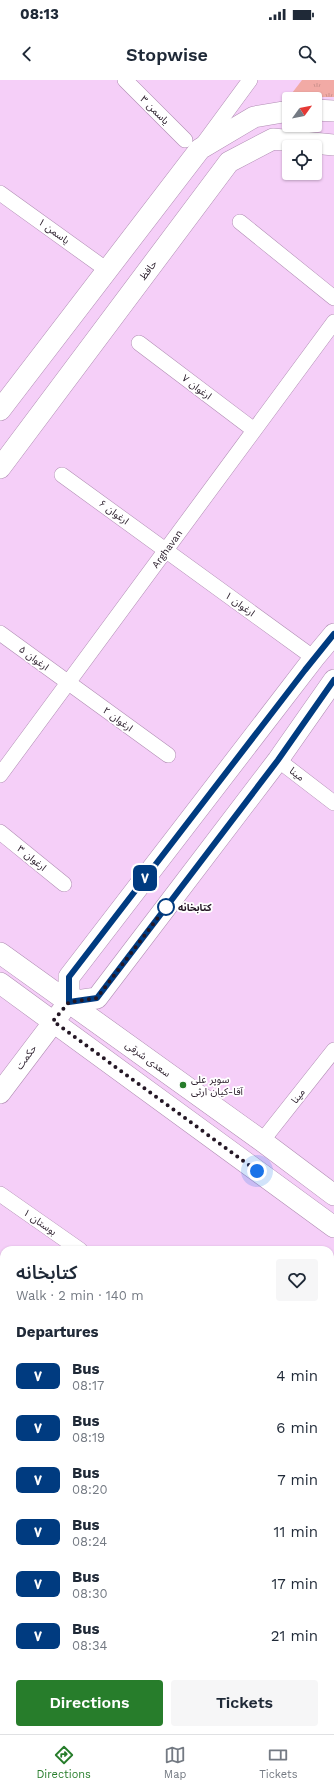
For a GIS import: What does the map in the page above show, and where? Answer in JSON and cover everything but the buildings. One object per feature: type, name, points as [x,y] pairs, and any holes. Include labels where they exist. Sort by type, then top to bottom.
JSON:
[{"type":"street","name":"یاسمن ۳","points":[[125,80],[193,144]]},
{"type":"street","points":[[0,410],[107,270],[193,144],[250,80]]},
{"type":"street","points":[[322,110],[334,111]]},
{"type":"street","points":[[193,144],[254,117],[282,112]]},
{"type":"street","name":"حافظ","points":[[0,468],[229,162],[273,139],[334,145]]},
{"type":"street","name":"یاسمن ۱","points":[[0,193],[107,270]]},
{"type":"street","points":[[240,222],[334,298]]},
{"type":"street","points":[[107,270],[136,285]]},
{"type":"street","name":"Arghavan","points":[[0,776],[334,322]]},
{"type":"street","name":"ارغوان ۷","points":[[139,343],[254,430]]},
{"type":"street","name":"ارغوان ۶","points":[[62,474],[166,550]]},
{"type":"street","name":"ارغوان ۱","points":[[166,550],[314,658]]},
{"type":"street","name":"ارغوان ۵","points":[[0,633],[68,683]]},
{"type":"street","points":[[334,634],[69,977],[69,1002],[97,998],[278,760],[334,680]]},
{"type":"street","name":"ارغوان ۲","points":[[68,683],[168,755]]},
{"type":"street","name":"مینا","points":[[278,760],[334,803]]},
{"type":"street","name":"ارغوان ۳","points":[[0,832],[64,884]]},
{"type":"street","name":"سعدی شرقی","points":[[0,953],[262,1141],[334,1196]]},
{"type":"street","points":[[0,983],[334,1227]]},
{"type":"street","name":"حکمت","points":[[0,1093],[53,1021],[69,1002]]},
{"type":"street","name":"مینا","points":[[262,1141],[334,1050]]},
{"type":"street","name":"بوستان ۱","points":[[0,1194],[74,1246]]},
{"type":"green space","points":[[302,80],[334,80],[334,97],[322,97],[322,92],[293,92]]},
{"type":"bus line","name":"۷","points":[[334,634],[69,977],[69,1002],[97,998],[278,760],[334,680]]},
{"type":"place","name":"کتابخانه","points":[[166,907]]},
{"type":"place","name":"سوپر علی آقا-کیان ارثی","points":[[183,1085]]},
{"type":"route","points":[[166,907],[97,998],[69,1002],[53,1021],[257,1171]]}]
